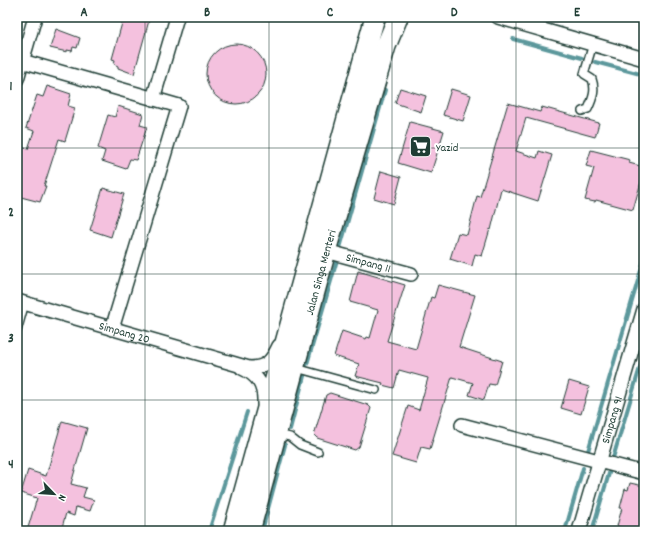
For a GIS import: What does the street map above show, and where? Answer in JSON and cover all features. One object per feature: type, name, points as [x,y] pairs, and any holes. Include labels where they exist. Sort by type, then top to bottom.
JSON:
[{"type":"main road","name":"Jalan Singa Menteri","points":[[250,531],[292,318],[375,17]]},
{"type":"main road","name":"Jalan Singa Menteri","points":[[233,531],[270,428],[294,367],[326,251],[384,53],[398,17]]},
{"type":"street","points":[[17,78],[35,17]]},
{"type":"street","points":[[153,99],[177,17]]},
{"type":"street","points":[[498,17],[644,59]]},
{"type":"street","points":[[22,61],[179,106],[112,329]]},
{"type":"street","name":"Simpang 11","points":[[326,251],[411,274]]},
{"type":"street","name":"Simpang 20","points":[[21,302],[233,364]]},
{"type":"street","name":"Simpang 91","points":[[579,531],[643,313]]},
{"type":"street","points":[[233,364],[249,368],[257,368],[269,363],[278,350],[292,318]]},
{"type":"street","points":[[233,364],[253,374],[259,381],[263,389],[270,428]]},
{"type":"street","points":[[462,425],[644,473]]},
{"type":"lane","points":[[582,111],[588,108],[595,88],[592,79],[584,74],[593,44]]},
{"type":"lane","points":[[17,331],[21,302]]},
{"type":"lane","points":[[294,367],[376,390]]},
{"type":"lane","points":[[270,428],[318,452]]},
{"type":"building","points":[[127,17],[150,17],[134,74],[118,68],[118,66],[114,64],[115,60],[112,59],[122,23],[125,23]]},
{"type":"building","points":[[56,29],[80,38],[77,48],[73,47],[72,51],[67,50],[67,52],[50,48]]},
{"type":"building","points":[[230,44],[242,44],[258,52],[264,62],[266,74],[264,86],[258,96],[242,104],[230,104],[214,96],[206,80],[206,68],[214,52]]},
{"type":"building","points":[[47,86],[71,94],[68,106],[75,108],[65,141],[59,139],[40,202],[17,196],[19,183],[17,183],[17,158],[21,147],[28,149],[34,131],[26,128],[37,95],[43,97]]},
{"type":"building","points":[[400,88],[426,96],[421,112],[395,103]]},
{"type":"building","points":[[451,89],[471,95],[463,121],[443,115]]},
{"type":"building","points":[[508,103],[540,112],[542,107],[599,123],[595,137],[526,118],[516,151],[537,158],[539,151],[552,155],[538,201],[501,189],[491,230],[490,229],[482,256],[475,254],[472,266],[450,259],[458,233],[467,235],[477,196],[480,197]]},
{"type":"building","points":[[118,106],[143,114],[140,125],[147,127],[136,160],[130,159],[126,169],[102,161],[105,151],[98,148],[108,115],[115,117]]},
{"type":"building","name":"Yazid","points":[[410,122],[444,131],[431,173],[398,163]]},
{"type":"building","points":[[591,150],[630,160],[629,163],[644,167],[633,210],[596,200],[595,202],[585,200],[594,168],[586,166]]},
{"type":"building","points":[[381,171],[401,177],[394,204],[374,198]]},
{"type":"building","points":[[103,188],[124,194],[111,237],[90,230]]},
{"type":"building","points":[[358,271],[405,285],[387,341],[416,349],[431,297],[434,298],[438,285],[475,295],[459,347],[502,361],[495,385],[489,384],[484,400],[469,395],[473,383],[452,377],[430,449],[421,447],[416,463],[392,456],[408,406],[419,410],[428,378],[399,370],[394,388],[382,385],[383,383],[355,376],[359,364],[334,356],[342,331],[366,339],[367,337],[370,338],[378,310],[350,302]]},
{"type":"building","points":[[569,381],[589,387],[581,414],[561,408]]},
{"type":"building","points":[[330,393],[368,405],[371,408],[359,447],[355,450],[317,438],[314,435],[326,395]]},
{"type":"building","points":[[62,421],[87,428],[71,484],[86,488],[83,497],[94,500],[90,511],[76,507],[74,516],[66,513],[61,531],[27,531],[37,498],[21,493],[28,470],[46,476]]},
{"type":"building","points":[[630,483],[644,486],[644,516],[640,531],[633,531],[617,526],[625,489],[628,490]]},
{"type":"waterway","points":[[513,39],[582,58]]},
{"type":"waterway","points":[[595,62],[644,75]]},
{"type":"waterway","points":[[340,248],[385,90]]},
{"type":"waterway","points":[[307,364],[337,260]]},
{"type":"waterway","points":[[588,451],[644,260]]},
{"type":"waterway","points":[[613,458],[644,354]]},
{"type":"waterway","points":[[290,429],[304,376]]},
{"type":"waterway","points":[[209,531],[247,412]]},
{"type":"waterway","points":[[262,531],[285,445]]},
{"type":"waterway","points":[[565,531],[583,468]]},
{"type":"waterway","points":[[592,531],[610,470]]},
{"type":"place","name":"Yazid","points":[[421,147]]}]
